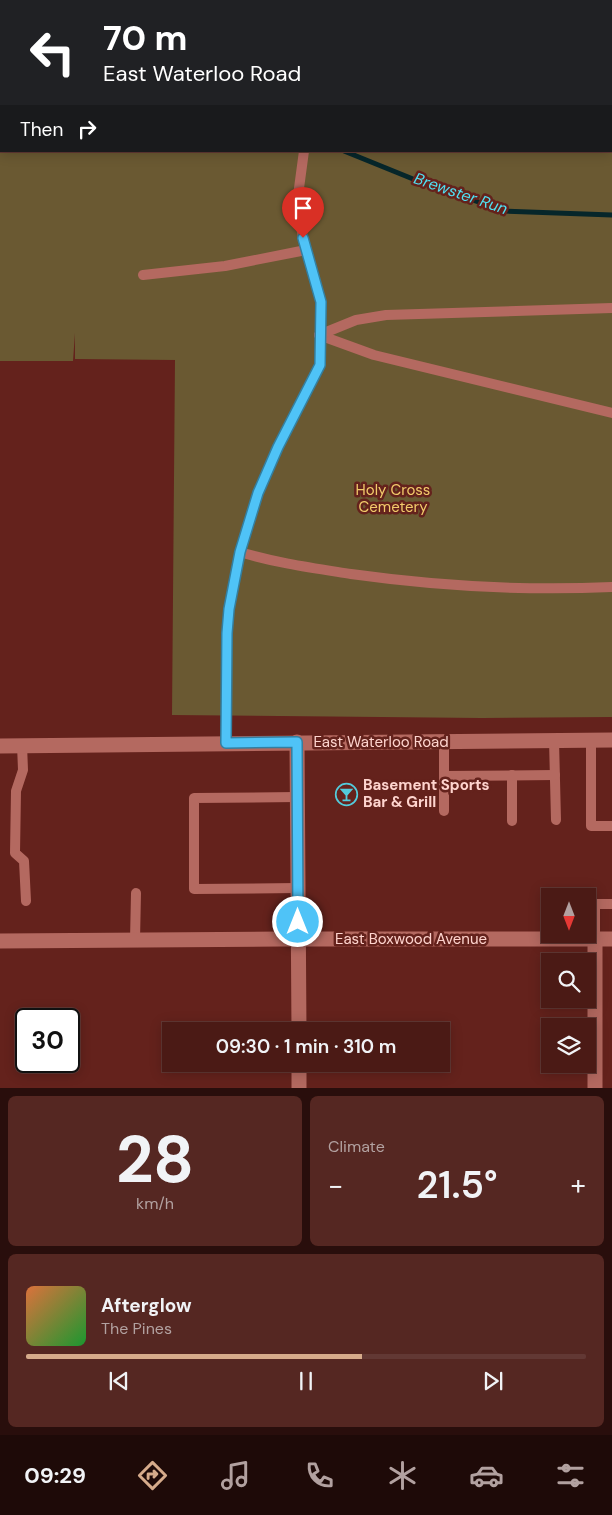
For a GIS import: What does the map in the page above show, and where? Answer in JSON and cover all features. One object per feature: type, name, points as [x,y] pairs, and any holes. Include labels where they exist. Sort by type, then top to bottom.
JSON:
[{"type":"street","name":"East Waterloo Road","points":[[0,746],[612,740]]},
{"type":"street","points":[[297,742],[299,1022]]},
{"type":"street","name":"East Boxwood Avenue","points":[[596,940],[612,939]]},
{"type":"street","name":"East Boxwood Avenue","points":[[0,941],[541,940]]},
{"type":"street","points":[[595,943],[595,1088]]},
{"type":"street","points":[[299,1072],[299,1088]]},
{"type":"lane","points":[[226,743],[227,633],[229,609],[240,552],[258,493],[278,447],[320,365],[321,302],[300,226],[297,203],[304,152]]},
{"type":"lane","points":[[143,275],[225,266],[306,250]]},
{"type":"lane","points":[[319,335],[356,320],[386,315],[612,308]]},
{"type":"lane","points":[[319,335],[374,355],[612,413]]},
{"type":"lane","points":[[240,552],[266,560],[302,566],[430,583],[521,588],[577,589],[612,587]]},
{"type":"lane","points":[[554,740],[556,820]]},
{"type":"lane","points":[[591,740],[591,826],[612,826]]},
{"type":"lane","points":[[444,741],[444,811]]},
{"type":"lane","points":[[22,745],[23,770],[16,791],[15,853],[24,861],[26,901]]},
{"type":"lane","points":[[512,775],[512,821]]},
{"type":"lane","points":[[444,776],[555,775]]},
{"type":"lane","points":[[298,797],[194,798],[194,889],[298,888]]},
{"type":"lane","points":[[135,940],[136,893]]},
{"type":"lane","points":[[596,904],[612,904]]},
{"type":"green space","name":"Holy Cross Cemetery","points":[[0,152],[612,152],[612,717],[482,718],[172,715],[175,360],[75,359],[75,333],[73,361],[0,361]]},
{"type":"waterway","name":"Brewster Run","points":[[346,152],[413,179],[504,211],[612,215]]},
{"type":"place","name":"Basement Sports Bar & Grill","points":[[347,794]]},
{"type":"route","points":[[298,922],[297,742],[226,743],[226,668],[229,609],[240,552],[258,493],[278,447],[320,365],[321,302],[303,238]]}]
